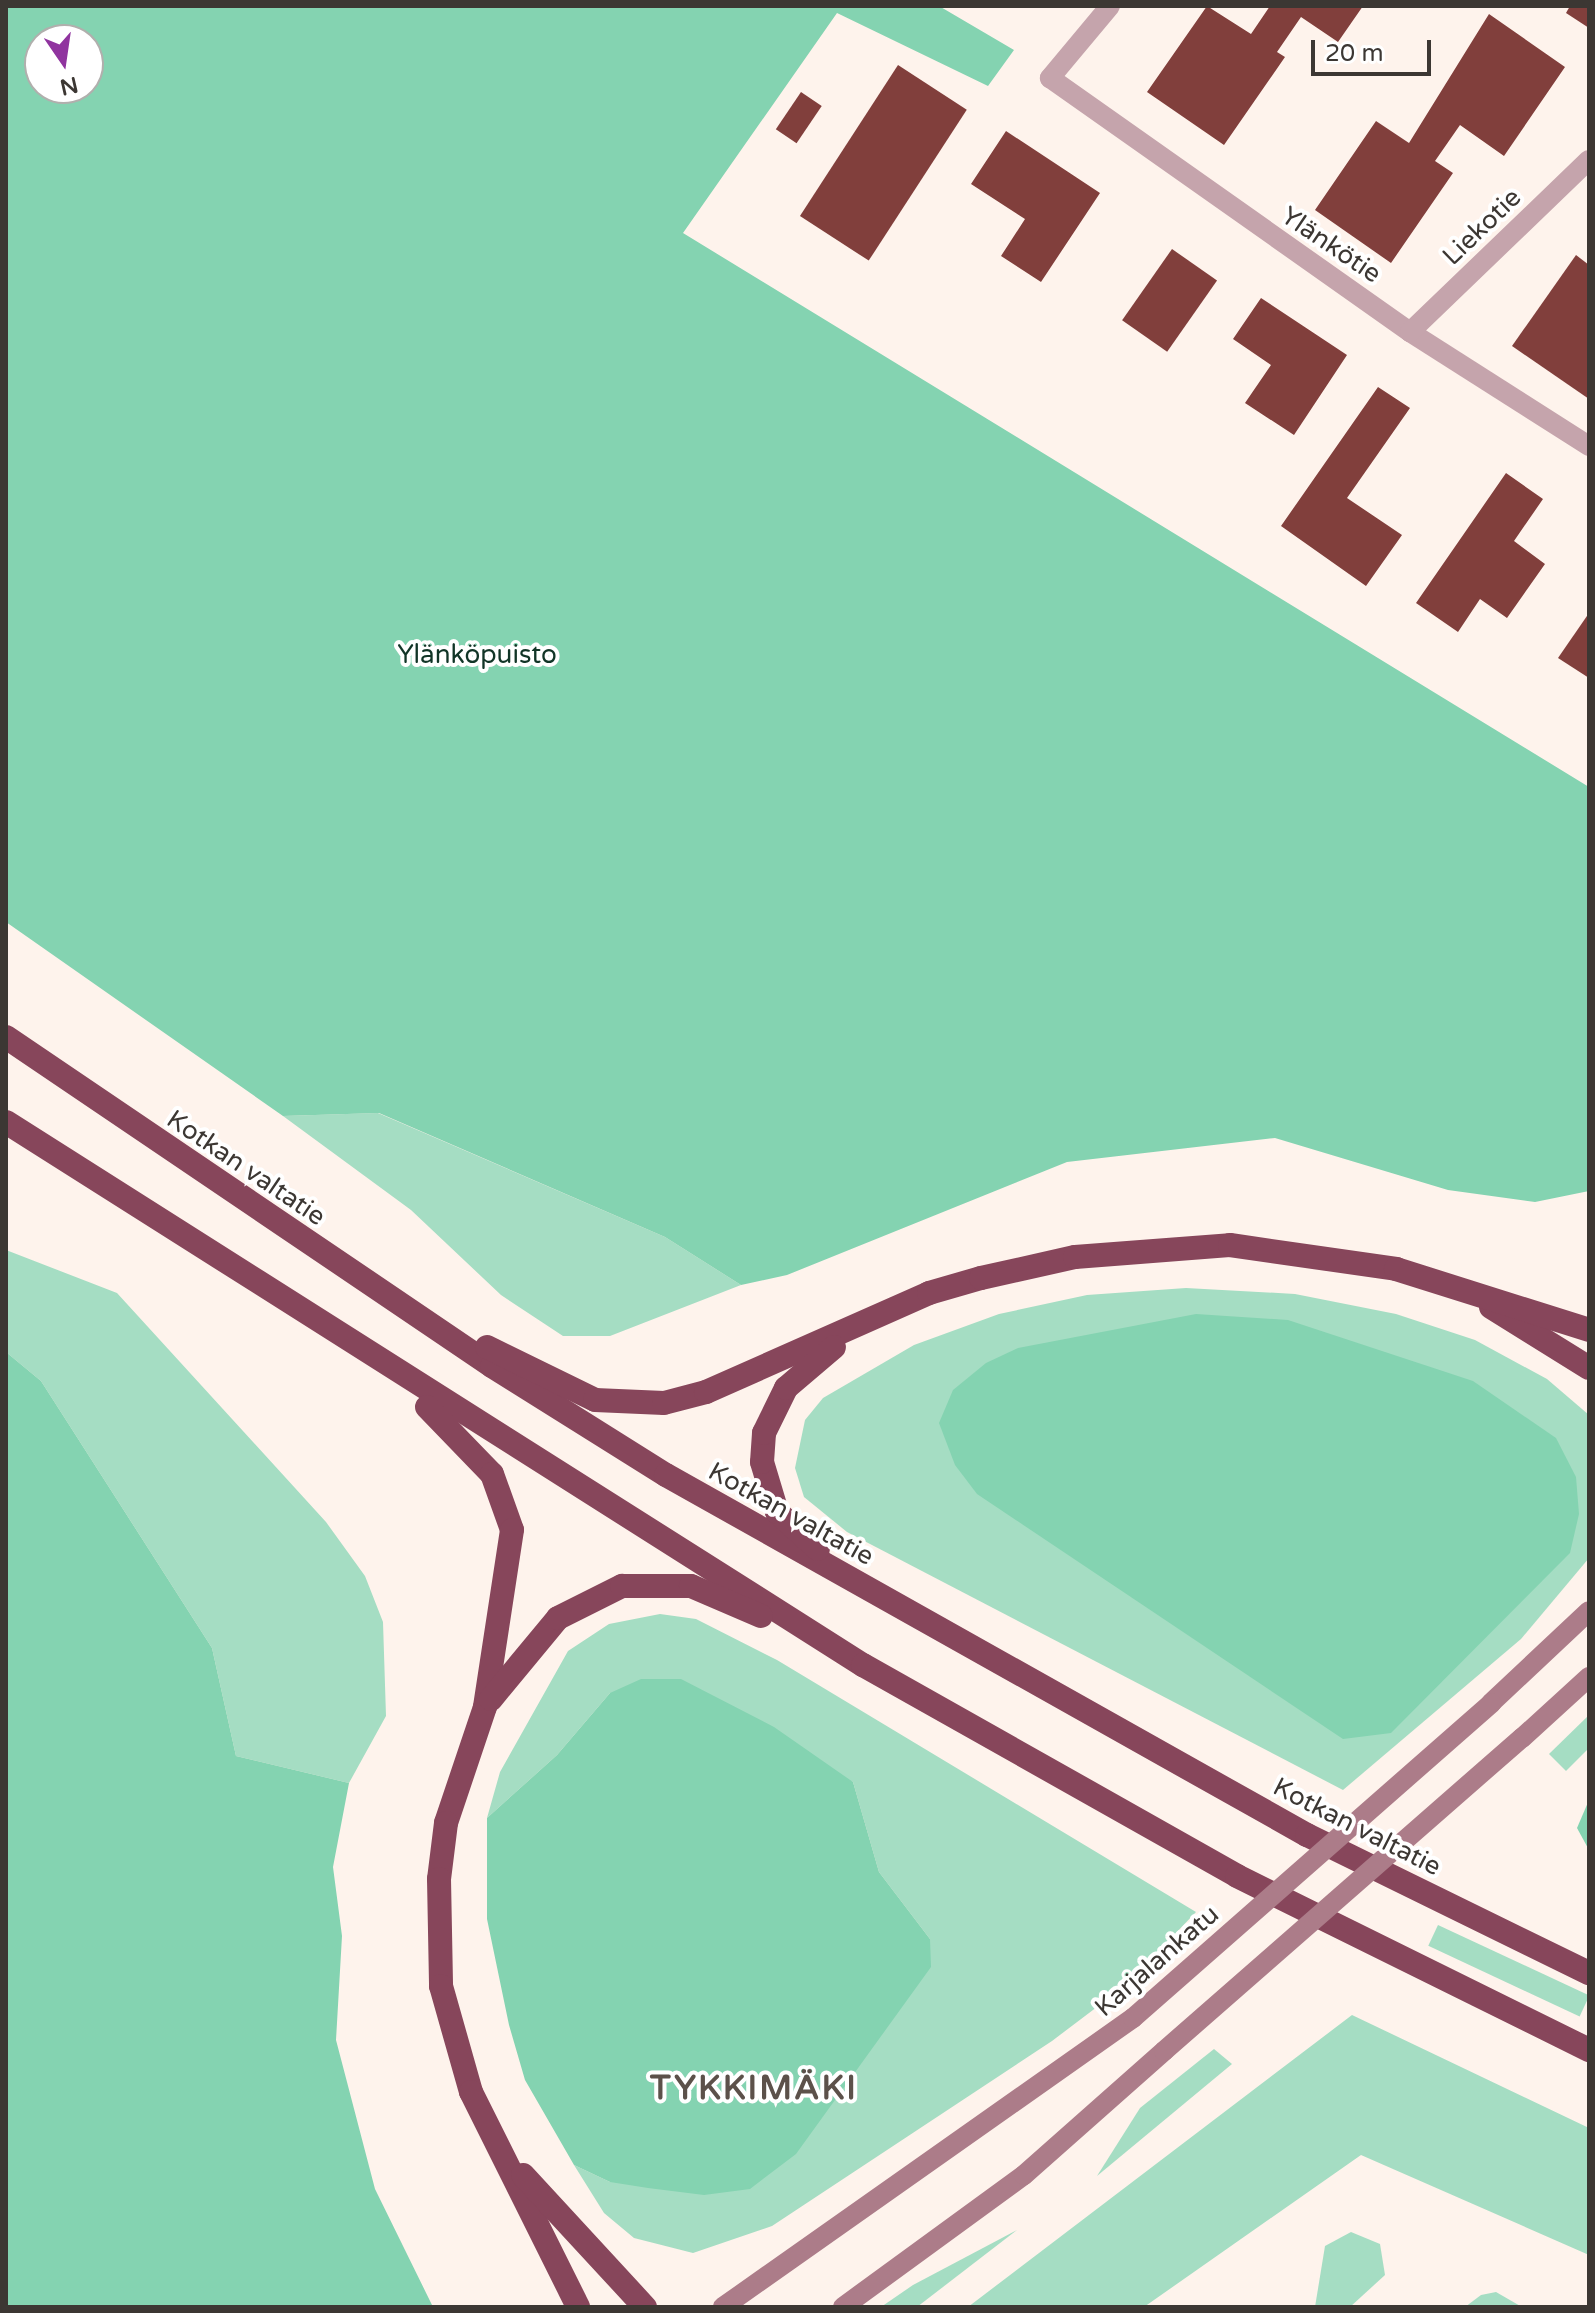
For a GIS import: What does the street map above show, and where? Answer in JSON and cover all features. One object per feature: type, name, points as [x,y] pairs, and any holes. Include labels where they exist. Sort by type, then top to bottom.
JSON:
[{"type":"highway","name":"Kotkan valtatie","points":[[6,1037],[368,1284],[666,1475],[1307,1835],[1589,1973]]},
{"type":"highway","points":[[6,1122],[380,1365],[863,1665],[1223,1869],[1589,2050]]},
{"type":"highway","points":[[368,1284],[564,1388],[631,1404],[706,1392],[868,1321],[981,1278],[1146,1249],[1300,1250],[1396,1269],[1589,1330]]},
{"type":"highway","points":[[1396,1269],[1531,1327],[1589,1368]]},
{"type":"highway","points":[[868,1321],[786,1388],[764,1433],[762,1462],[777,1512],[869,1590]]},
{"type":"highway","points":[[380,1365],[468,1443],[505,1501],[512,1560],[485,1707],[446,1823],[437,1933],[453,2043],[495,2138],[578,2307]]},
{"type":"highway","points":[[485,1707],[558,1618],[593,1596],[658,1581],[727,1599],[863,1665]]},
{"type":"highway","points":[[495,2138],[645,2307]]},
{"type":"main road","name":"Karjalankatu","points":[[723,2307],[1133,2018],[1491,1703],[1589,1611]]},
{"type":"main road","points":[[843,2307],[1024,2175],[1589,1677]]},
{"type":"street","name":"Ylänkötie","points":[[1110,6],[1050,78],[1410,332],[1589,446]]},
{"type":"street","name":"Liekotie","points":[[1410,332],[1589,160]]},
{"type":"green space","name":"Ylänköpuisto","points":[[6,6],[939,6],[1014,50],[988,86],[837,13],[683,233],[1589,787],[1589,1191],[1535,1202],[1448,1190],[1275,1138],[1067,1162],[787,1275],[741,1285],[665,1237],[379,1113],[283,1116],[6,922]]},
{"type":"green space","points":[[378,1113],[665,1237],[741,1285],[610,1336],[563,1336],[501,1295],[411,1210],[283,1116]]},
{"type":"green space","points":[[6,1250],[117,1293],[326,1522],[365,1576],[383,1622],[386,1716],[349,1783],[236,1756],[212,1648],[41,1381],[6,1352]]},
{"type":"green space","points":[[1186,1288],[1295,1294],[1396,1314],[1475,1340],[1547,1379],[1589,1415],[1589,1558],[1521,1639],[1343,1790],[847,1532],[804,1497],[795,1468],[805,1420],[823,1398],[914,1345],[999,1314],[1087,1295]]},
{"type":"green space","points":[[1196,1314],[1288,1320],[1473,1381],[1556,1438],[1576,1477],[1579,1514],[1570,1553],[1391,1733],[1343,1739],[977,1494],[955,1465],[939,1423],[953,1390],[986,1363],[1018,1348]]},
{"type":"green space","points":[[6,1352],[41,1381],[212,1648],[236,1756],[349,1783],[333,1867],[342,1936],[336,2040],[375,2189],[433,2307],[6,2307]]},
{"type":"green space","points":[[660,1614],[696,1619],[777,1660],[1196,1912],[1126,1985],[1052,2041],[772,2226],[693,2253],[634,2238],[604,2213],[574,2165],[610,2182],[930,1939],[879,1872],[853,1782],[610,1693],[557,1755],[487,1818],[500,1772],[568,1651],[609,1624]]},
{"type":"green space","points":[[641,1679],[681,1679],[774,1727],[853,1782],[879,1872],[930,1939],[931,1967],[796,2154],[750,2189],[704,2195],[648,2188],[610,2182],[574,2165],[525,2080],[509,2025],[487,1919],[487,1818],[557,1755],[610,1693]]},
{"type":"green space","points":[[1589,1715],[1589,1748],[1566,1771],[1549,1754]]},
{"type":"green space","points":[[1589,1800],[1589,1850],[1577,1828]]},
{"type":"green space","points":[[1438,1925],[1589,1995],[1580,2016],[1428,1946]]},
{"type":"green space","points":[[1352,2015],[1589,2128],[1589,2255],[1361,2155],[1144,2307],[968,2307]]},
{"type":"green space","points":[[1214,2049],[1232,2064],[1097,2176],[1140,2108]]},
{"type":"green space","points":[[1017,2230],[917,2307],[881,2307],[913,2285]]},
{"type":"green space","points":[[1351,2232],[1380,2244],[1385,2275],[1350,2307],[1315,2307],[1325,2246]]},
{"type":"green space","points":[[1496,2292],[1522,2307],[1465,2307],[1481,2295]]},
{"type":"building","points":[[1207,6],[1251,34],[1270,6],[1363,6],[1338,42],[1301,17],[1277,52],[1285,57],[1224,145],[1147,92]]},
{"type":"building","points":[[1570,6],[1589,6],[1589,28],[1566,13]]},
{"type":"building","points":[[1489,14],[1565,67],[1504,156],[1460,125],[1435,161],[1453,173],[1391,263],[1315,210],[1376,121],[1409,143]]},
{"type":"building","points":[[898,65],[967,110],[869,261],[800,216]]},
{"type":"building","points":[[801,92],[822,106],[797,143],[776,129]]},
{"type":"building","points":[[1006,131],[1100,193],[1041,282],[1001,256],[1025,219],[971,184]]},
{"type":"building","points":[[1172,249],[1217,281],[1167,352],[1122,320]]},
{"type":"building","points":[[1576,255],[1589,265],[1589,399],[1512,346]]},
{"type":"building","points":[[1261,298],[1347,355],[1294,435],[1245,403],[1271,365],[1233,339]]},
{"type":"building","points":[[1378,387],[1410,408],[1347,498],[1402,535],[1366,586],[1281,526]]},
{"type":"building","points":[[1506,473],[1543,499],[1514,541],[1545,564],[1507,618],[1480,599],[1458,632],[1416,603]]},
{"type":"building","points":[[1589,613],[1589,678],[1558,658]]},
{"type":"district","name":"TYKKIMÄKI","points":[[754,2089]]}]
